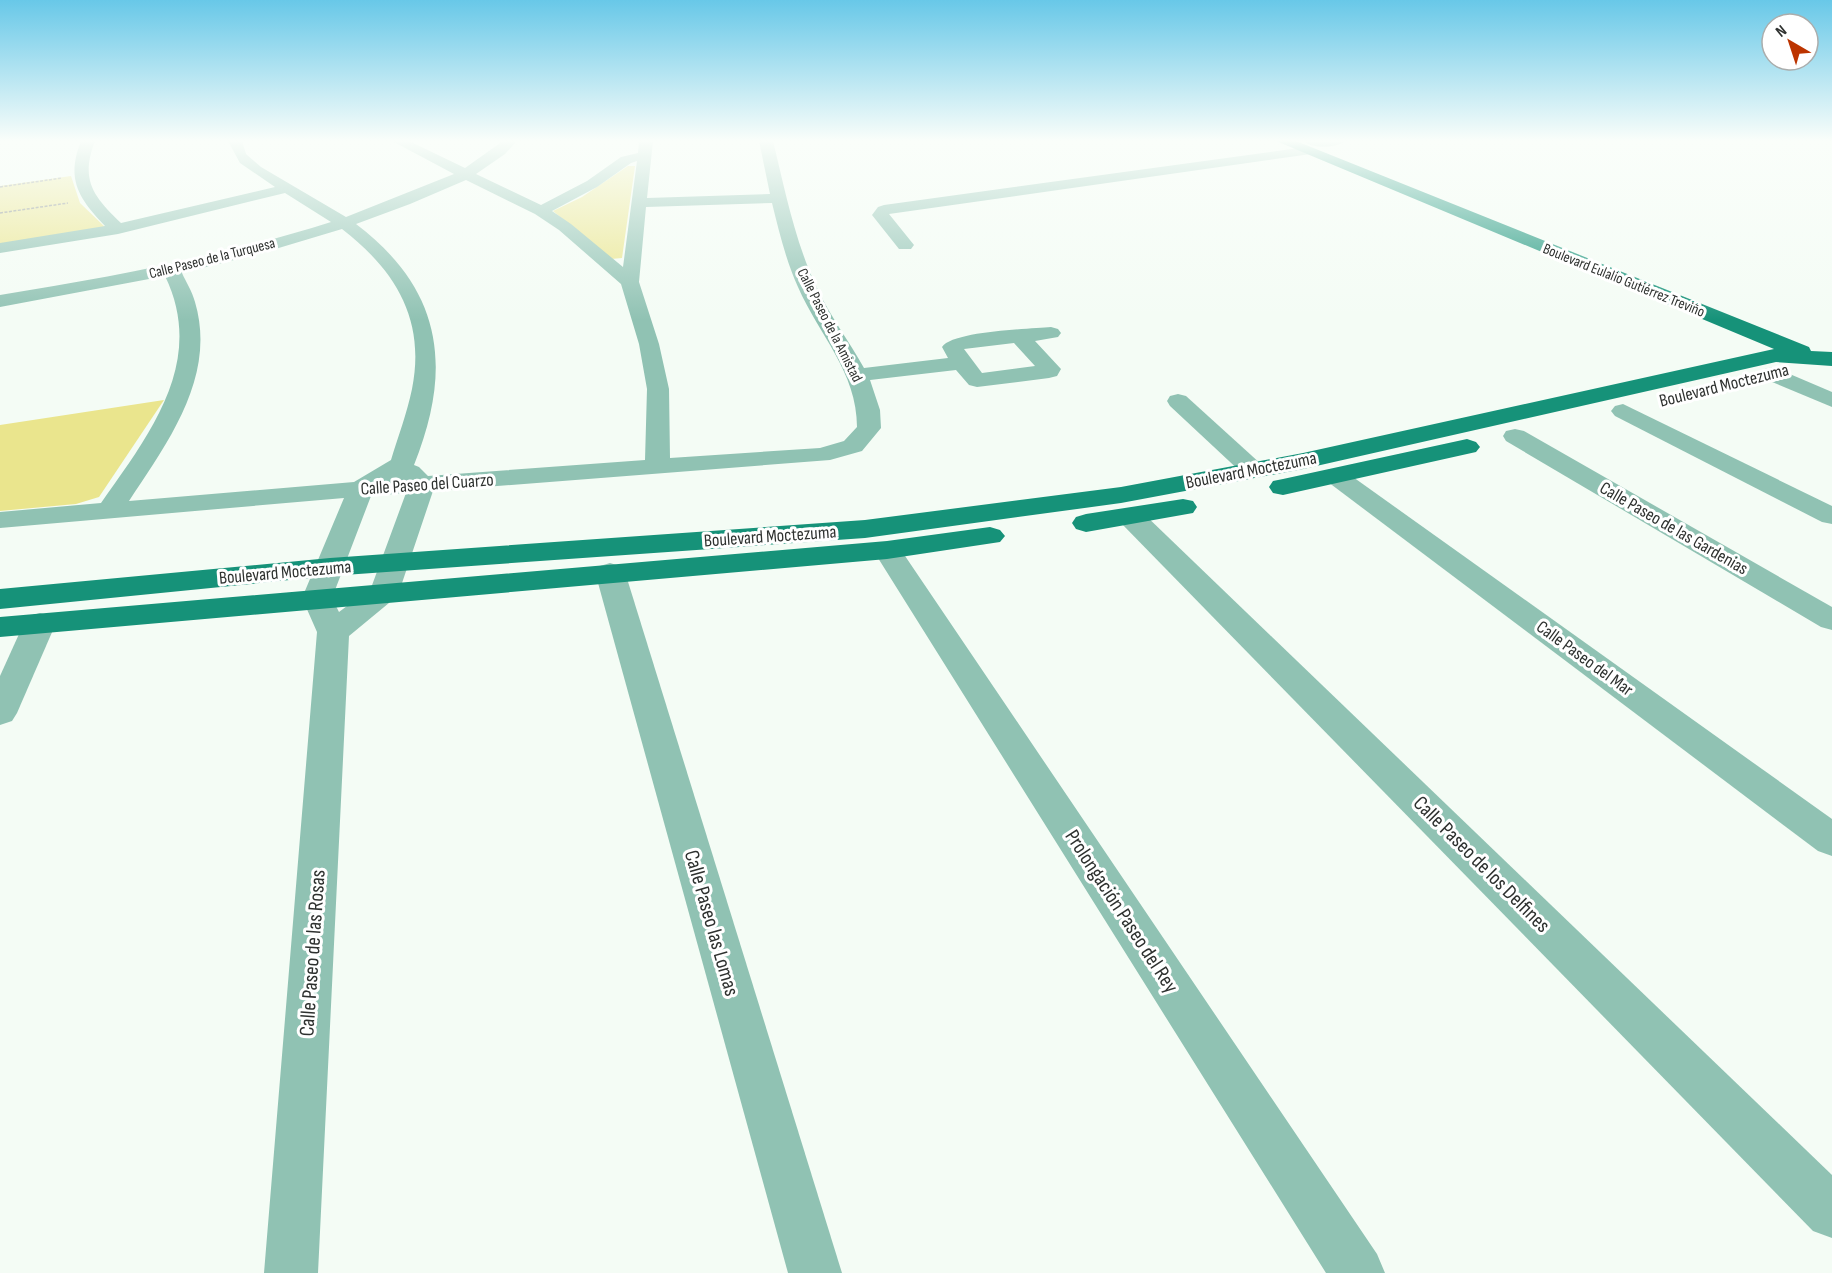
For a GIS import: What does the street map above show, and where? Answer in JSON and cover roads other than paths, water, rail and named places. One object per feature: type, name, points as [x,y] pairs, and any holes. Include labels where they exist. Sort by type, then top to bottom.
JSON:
[{"type":"main road","name":"Boulevard Eulalio Gutiérrez Treviño","points":[[1441,200],[1715,316],[1827,357]]},
{"type":"main road","name":"Boulevard Eulalio Gutiérrez Treviño","points":[[1450,200],[1743,315],[1827,357]]},
{"type":"main road","points":[[1715,316],[1751,339],[1755,345],[1746,361]]},
{"type":"main road","name":"Boulevard Moctezuma","points":[[0,599],[330,567],[865,530],[1121,495],[1253,470],[1776,355],[1827,357]]},
{"type":"main road","name":"Boulevard Moctezuma","points":[[384,592],[887,550],[1131,517],[1337,477],[1623,411],[1773,374],[1827,357]]},
{"type":"main road","name":"Boulevard Moctezuma","points":[[0,627],[40,623],[325,615]]},
{"type":"street","points":[[90,200],[118,229]]},
{"type":"street","points":[[0,248],[118,229],[241,200]]},
{"type":"street","points":[[308,200],[345,223],[377,247],[405,283],[419,313],[426,351],[426,375],[402,464],[362,489]]},
{"type":"street","name":"Calle Paseo de la Turquesa","points":[[0,301],[171,269],[345,223],[404,200]]},
{"type":"street","points":[[520,200],[565,227],[630,282]]},
{"type":"street","points":[[541,211],[561,200]]},
{"type":"street","points":[[658,466],[658,389],[649,344],[630,282],[640,203],[712,200]]},
{"type":"street","name":"Calle Paseo de la Amistad","points":[[780,200],[808,289],[857,375],[870,417],[869,428],[853,446]]},
{"type":"street","points":[[905,245],[880,215],[884,210],[894,207],[938,200]]},
{"type":"street","points":[[110,510],[168,423],[182,393],[189,362],[191,328],[187,304],[171,269]]},
{"type":"street","points":[[1019,336],[1050,369],[1049,371],[981,381],[973,379],[952,347],[956,344],[1019,336],[1051,333]]},
{"type":"street","points":[[857,375],[961,363]]},
{"type":"street","points":[[1773,374],[1832,400]]},
{"type":"street","points":[[1178,401],[1253,470]]},
{"type":"street","points":[[1623,411],[1826,508]]},
{"type":"street","name":"Calle Paseo de las Gardenias","points":[[1515,436],[1832,620]]},
{"type":"street","name":"Calle Paseo del Cuarzo","points":[[0,520],[422,484],[821,455],[853,446]]},
{"type":"street","points":[[325,615],[384,592],[422,484],[402,464]]},
{"type":"street","name":"Calle Paseo del Mar","points":[[1337,477],[1832,840]]},
{"type":"street","name":"Calle Paseo de las Rosas","points":[[291,1273],[325,615],[330,567],[362,489]]},
{"type":"street","name":"Calle Paseo de los Delfines","points":[[1131,517],[1832,1212]]},
{"type":"street","name":"Prolongación Paseo del Rey","points":[[887,550],[1358,1273]]},
{"type":"street","name":"Calle Paseo las Lomas","points":[[610,572],[814,1273]]},
{"type":"street","points":[[0,713],[40,623]]}]
